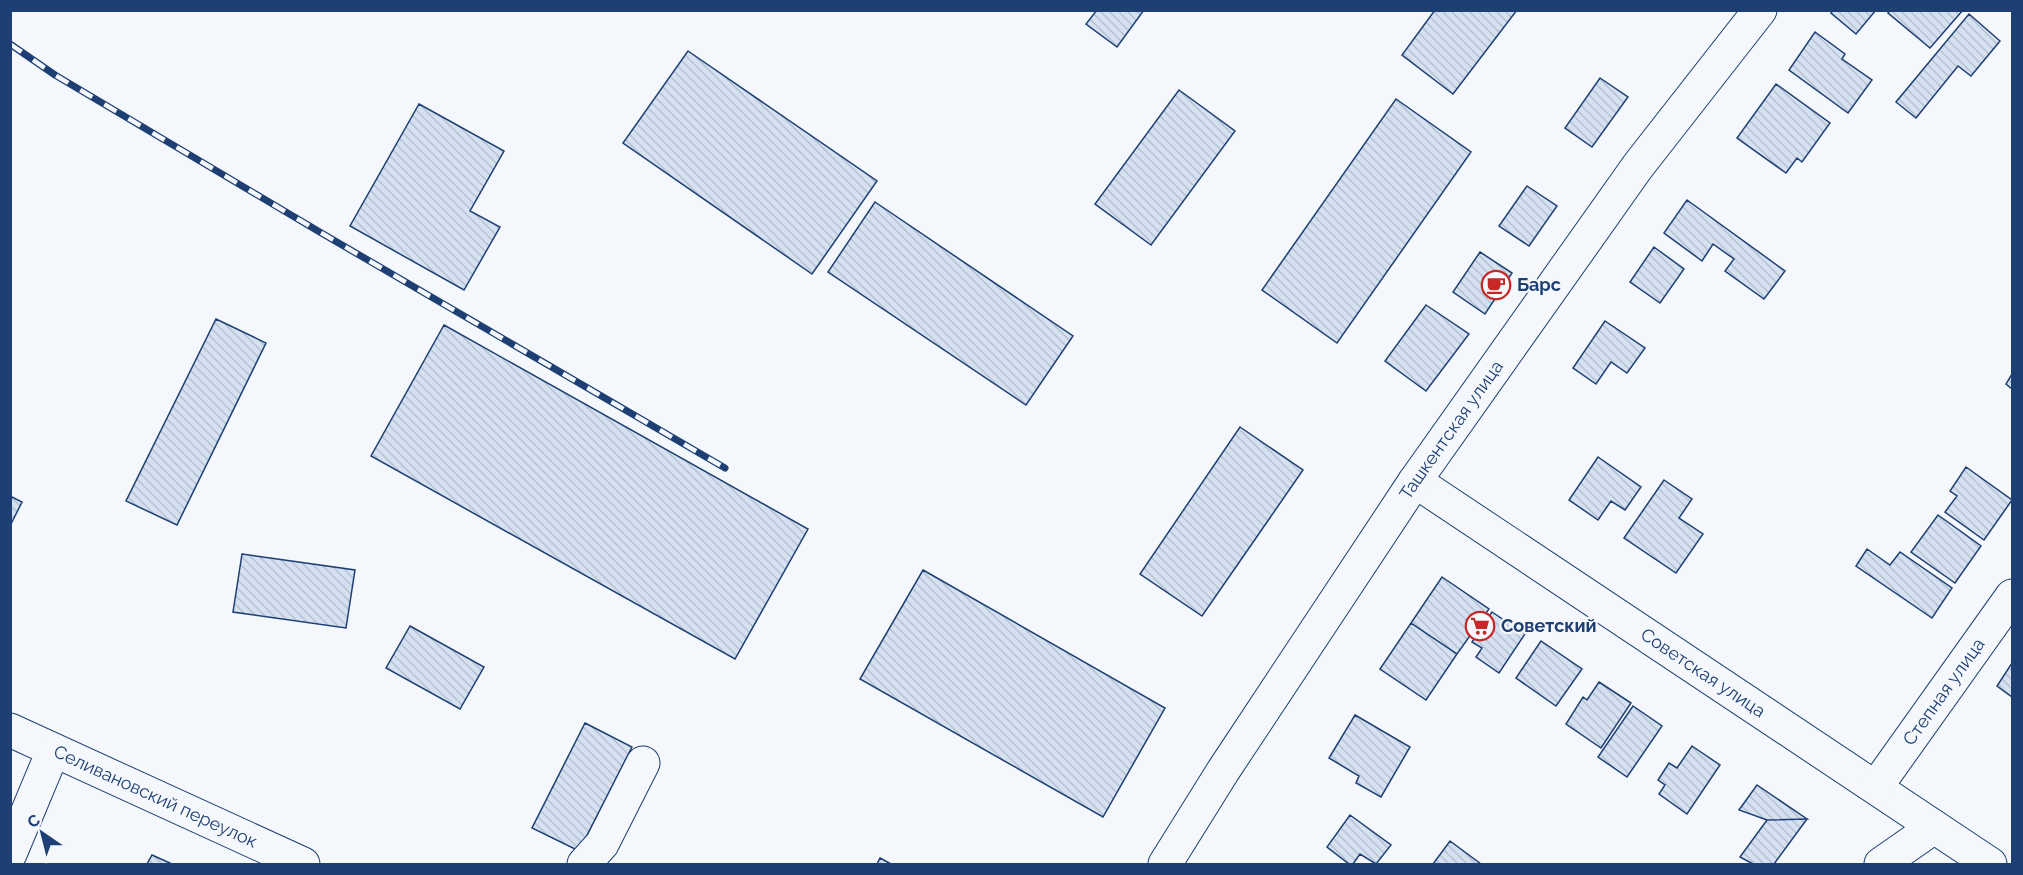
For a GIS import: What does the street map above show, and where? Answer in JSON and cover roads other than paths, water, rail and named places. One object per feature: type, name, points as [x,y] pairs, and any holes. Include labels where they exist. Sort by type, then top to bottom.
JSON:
[{"type":"street","name":"Ташкентская улица","points":[[1165,864],[1223,771],[1415,481],[1638,166],[1760,10]]},
{"type":"street","name":"Советская улица","points":[[1415,481],[1990,864]]},
{"type":"street","name":"Степная улица","points":[[1876,787],[2013,596]]},
{"type":"street","name":"Селивановский переулок","points":[[10,730],[303,864]]},
{"type":"street","points":[[10,854],[53,751]]},
{"type":"street","points":[[584,864],[602,844],[643,763]]},
{"type":"street","points":[[1881,864],[1934,826]]},
{"type":"railway","points":[[10,44],[55,75],[318,231],[725,468]]},
{"type":"place","name":"Барс","points":[[1496,285]]},
{"type":"place","name":"Советский","points":[[1480,626]]}]
